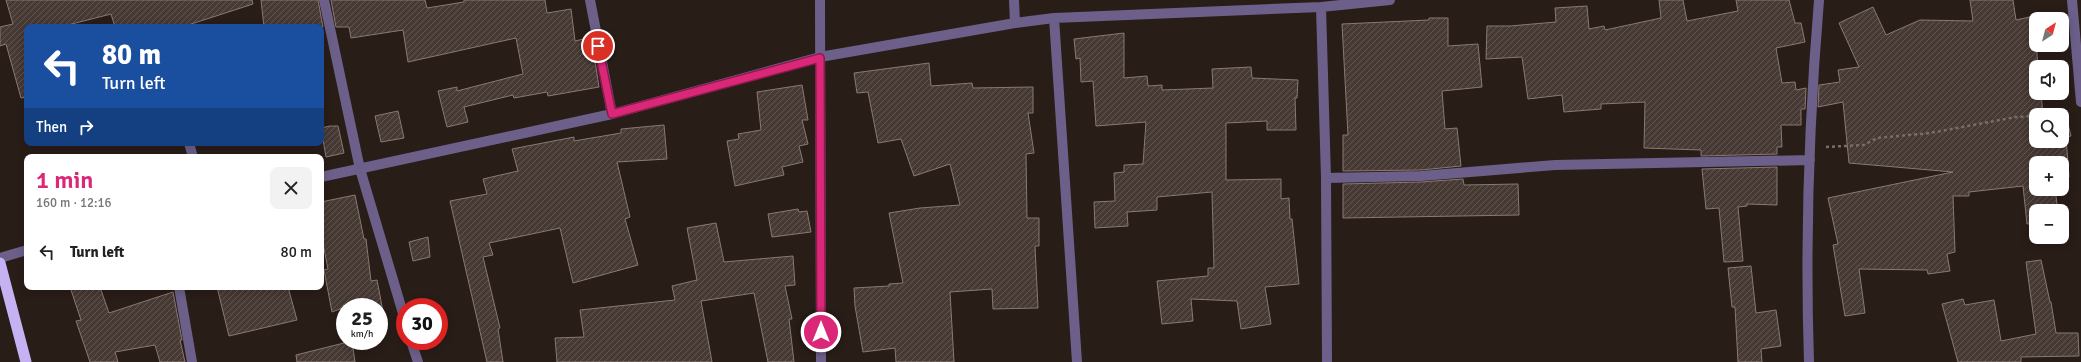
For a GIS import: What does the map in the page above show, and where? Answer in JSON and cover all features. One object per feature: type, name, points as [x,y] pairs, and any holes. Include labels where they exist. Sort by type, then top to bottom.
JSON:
[{"type":"highway","points":[[0,263],[26,362]]},
{"type":"street","points":[[324,0],[360,170],[398,298]]},
{"type":"street","points":[[590,0],[612,114]]},
{"type":"street","points":[[820,0],[821,362]]},
{"type":"street","points":[[1014,0],[1016,22]]},
{"type":"street","points":[[324,176],[360,170],[612,114],[820,58],[1016,22],[1054,18],[1321,7],[1390,0]]},
{"type":"street","points":[[1809,362],[1808,314],[1810,147],[1819,0]]},
{"type":"street","points":[[2072,0],[2081,102]]},
{"type":"street","points":[[1321,7],[1326,178],[1327,362]]},
{"type":"street","points":[[1054,18],[1077,362]]},
{"type":"street","points":[[1326,178],[1421,176],[1555,165],[1810,160]]},
{"type":"street","points":[[0,258],[24,251]]},
{"type":"street","points":[[180,290],[192,362]]},
{"type":"street","points":[[414,350],[418,362]]},
{"type":"path","points":[[2069,113],[2075,113]]},
{"type":"path","points":[[1810,147],[1864,145],[1877,138],[1930,133],[2016,117],[2029,116]]},
{"type":"building","points":[[6,0],[252,0],[253,4],[191,24],[114,24],[111,14],[72,24],[24,24],[24,98],[21,98],[6,44],[0,46],[0,27],[13,24]]},
{"type":"building","points":[[261,0],[318,0],[322,24],[264,24]]},
{"type":"building","points":[[331,0],[425,0],[427,8],[464,2],[464,0],[545,0],[547,13],[571,9],[575,41],[588,38],[592,62],[595,61],[599,87],[548,96],[547,92],[514,98],[513,95],[464,107],[468,122],[447,127],[438,91],[457,87],[457,91],[523,74],[516,38],[408,62],[403,30],[351,38],[349,27],[336,27]]},
{"type":"building","points":[[1659,0],[1683,0],[1687,21],[1738,11],[1736,0],[1789,0],[1795,23],[1801,23],[1805,42],[1776,48],[1782,83],[1795,82],[1796,90],[1806,88],[1805,109],[1801,109],[1801,125],[1781,125],[1782,147],[1777,147],[1777,154],[1701,156],[1701,150],[1644,148],[1645,102],[1601,104],[1601,109],[1564,112],[1562,95],[1528,99],[1522,57],[1486,59],[1487,26],[1510,26],[1556,22],[1555,8],[1587,6],[1589,29],[1604,26],[1605,30],[1661,18]]},
{"type":"building","points":[[1970,0],[2013,0],[2016,20],[2029,17],[2029,52],[2037,52],[2037,60],[2029,60],[2029,100],[2042,100],[2042,108],[2029,108],[2029,148],[2067,148],[2067,156],[2029,156],[2029,196],[2056,196],[2057,204],[2029,204],[2029,224],[2027,224],[2023,186],[1969,192],[1969,196],[1953,196],[1955,252],[1947,254],[1950,271],[1928,274],[1927,270],[1859,269],[1865,313],[1845,316],[1833,245],[1838,244],[1828,198],[1953,172],[1849,163],[1843,102],[1818,107],[1819,85],[1840,82],[1838,70],[1859,67],[1839,23],[1873,7],[1886,35],[1920,20],[1973,21]]},
{"type":"building","points":[[1429,18],[1448,18],[1448,46],[1478,44],[1482,87],[1442,91],[1445,129],[1457,128],[1461,166],[1421,170],[1343,171],[1343,135],[1348,135],[1342,24],[1429,20]]},
{"type":"building","points":[[1124,33],[1124,78],[1147,76],[1148,86],[1162,85],[1162,90],[1213,88],[1212,69],[1251,67],[1252,78],[1298,80],[1297,98],[1295,98],[1296,130],[1267,130],[1267,121],[1226,123],[1226,180],[1281,179],[1281,199],[1289,198],[1290,219],[1292,219],[1299,284],[1265,287],[1271,324],[1241,329],[1237,301],[1191,299],[1193,321],[1162,324],[1157,281],[1208,276],[1208,268],[1214,268],[1212,192],[1157,197],[1157,210],[1127,212],[1128,226],[1095,228],[1094,202],[1115,201],[1114,173],[1124,172],[1124,165],[1143,164],[1146,122],[1096,126],[1093,81],[1081,82],[1080,58],[1076,59],[1074,39]]},
{"type":"building","points":[[929,63],[931,86],[972,83],[973,88],[1033,87],[1033,113],[1028,113],[1034,153],[1026,154],[1027,218],[1039,218],[1039,246],[1035,246],[1038,308],[993,309],[992,289],[950,292],[954,362],[896,362],[895,348],[863,352],[855,306],[854,288],[889,286],[889,284],[903,283],[889,213],[920,208],[960,205],[950,164],[914,176],[901,139],[878,143],[868,92],[857,93],[854,73]]},
{"type":"building","points":[[802,85],[808,120],[802,120],[808,144],[799,146],[803,162],[782,167],[784,175],[735,186],[727,141],[739,139],[738,134],[761,130],[757,92]]},
{"type":"building","points":[[398,111],[404,138],[381,142],[375,116]]},
{"type":"building","points":[[664,125],[667,159],[617,162],[630,217],[625,219],[638,265],[573,283],[560,228],[489,243],[493,255],[483,257],[500,328],[498,329],[503,362],[487,362],[450,201],[487,194],[483,179],[518,171],[512,149],[574,137],[574,141],[621,133],[621,129]]},
{"type":"building","points":[[338,126],[344,153],[326,157],[324,145],[324,127]]},
{"type":"building","points":[[1777,167],[1777,205],[1747,204],[1747,206],[1738,207],[1743,261],[1724,262],[1719,208],[1706,209],[1702,169]]},
{"type":"building","points":[[1463,179],[1464,185],[1518,184],[1519,215],[1343,218],[1343,184],[1421,182]]},
{"type":"building","points":[[355,195],[364,239],[366,239],[371,281],[377,280],[380,298],[336,298],[336,310],[332,312],[324,270],[328,269],[324,248],[324,201]]},
{"type":"building","points":[[798,209],[799,212],[807,211],[811,232],[772,237],[768,214]]},
{"type":"building","points":[[716,223],[724,262],[793,256],[795,285],[785,286],[792,319],[789,319],[794,362],[768,362],[754,293],[701,301],[712,362],[557,362],[555,338],[584,337],[580,310],[675,300],[672,286],[697,280],[687,228]]},
{"type":"building","points":[[428,237],[430,257],[413,261],[409,242]]},
{"type":"building","points":[[2041,260],[2051,302],[2056,333],[2078,333],[2079,356],[2021,357],[2021,362],[1958,362],[1942,304],[1963,299],[1965,305],[1994,300],[2001,341],[2036,334],[2026,262]]},
{"type":"building","points":[[1751,266],[1756,313],[1776,310],[1781,346],[1761,349],[1762,362],[1738,362],[1735,307],[1732,307],[1728,268]]},
{"type":"building","points":[[71,290],[101,290],[109,313],[173,292],[182,340],[180,340],[185,362],[160,362],[155,345],[115,352],[118,362],[90,362],[76,321],[81,320]]},
{"type":"building","points":[[218,290],[289,290],[297,320],[229,336]]},
{"type":"building","points":[[336,345],[336,350],[353,350],[355,362],[297,362],[296,355]]},
{"type":"route","points":[[598,46],[612,114],[820,58],[821,332]]}]
